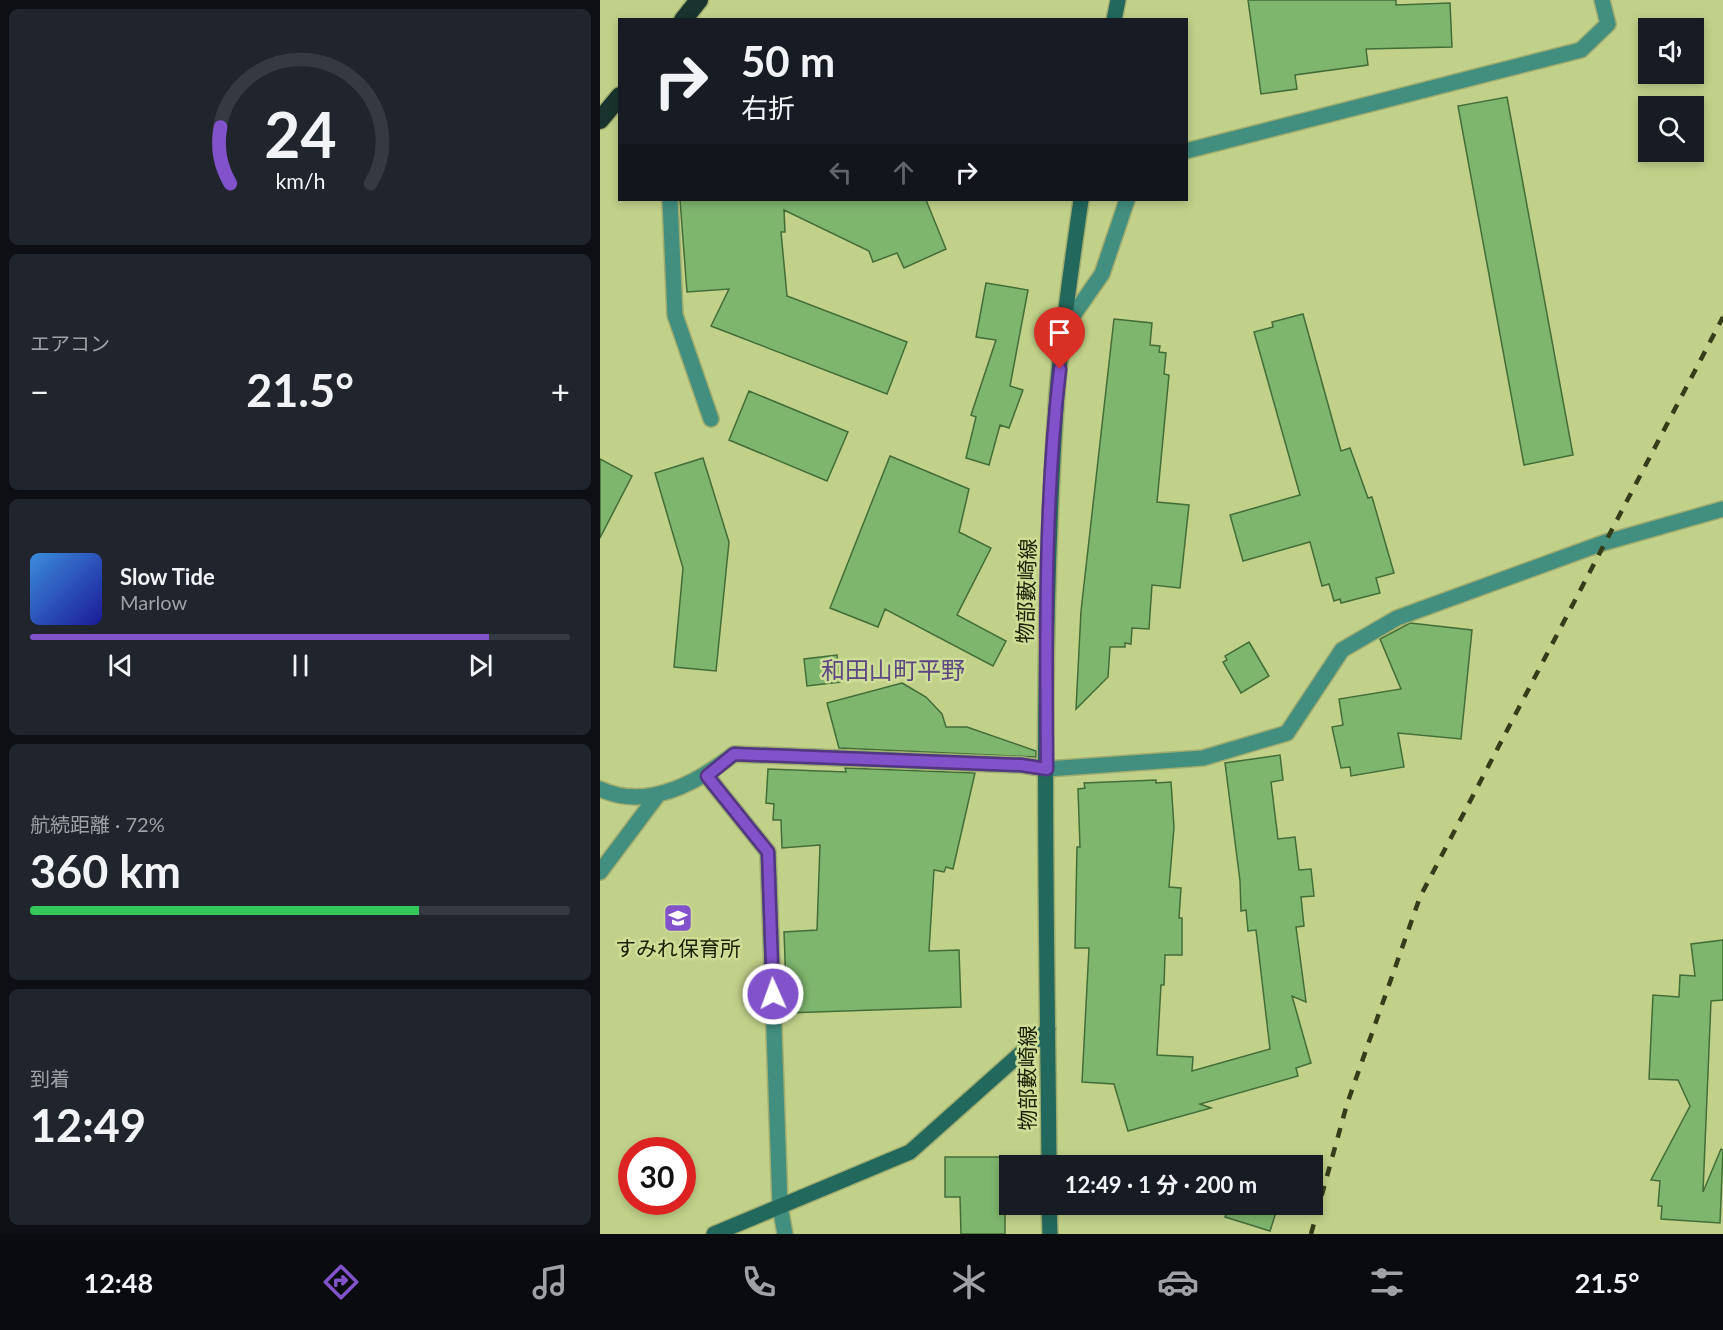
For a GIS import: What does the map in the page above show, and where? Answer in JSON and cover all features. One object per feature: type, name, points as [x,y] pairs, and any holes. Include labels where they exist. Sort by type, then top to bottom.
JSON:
[{"type":"highway","points":[[685,18],[699,0]]},
{"type":"highway","points":[[606,114],[618,99]]},
{"type":"main road","points":[[1114,18],[1118,0]]},
{"type":"main road","name":"物部藪崎線","points":[[1049,1155],[1046,640],[1050,514],[1057,390],[1081,201]]},
{"type":"main road","points":[[714,1234],[910,1152],[1048,1029]]},
{"type":"main road","points":[[1049,1215],[1050,1234]]},
{"type":"street","points":[[1188,150],[1581,50],[1608,24],[1602,0]]},
{"type":"street","points":[[670,201],[675,315],[711,419]]},
{"type":"street","points":[[1065,327],[1102,274],[1127,201]]},
{"type":"street","points":[[600,789],[611,794],[657,796],[707,776],[734,754],[1021,765],[1047,769],[1203,758],[1287,733],[1342,650],[1397,618],[1603,543],[1723,509]]},
{"type":"street","points":[[707,776],[768,852],[780,1206],[785,1234]]},
{"type":"street","points":[[600,872],[657,796]]},
{"type":"building","points":[[1248,0],[1396,0],[1396,5],[1450,3],[1452,47],[1366,49],[1368,65],[1295,75],[1297,89],[1261,94]]},
{"type":"building","points":[[1507,97],[1573,455],[1524,465],[1458,106]]},
{"type":"building","points":[[680,201],[926,201],[946,249],[904,268],[897,253],[873,262],[869,251],[784,210],[785,232],[781,232],[787,296],[907,342],[887,394],[711,326],[729,289],[687,292]]},
{"type":"building","points":[[986,283],[1028,290],[1010,386],[1023,390],[1009,428],[1000,425],[989,465],[966,458],[976,417],[971,415],[996,340],[976,337]]},
{"type":"building","points":[[1303,314],[1341,451],[1350,448],[1368,498],[1372,497],[1394,573],[1376,578],[1380,593],[1341,603],[1340,599],[1334,601],[1329,584],[1322,586],[1310,542],[1243,561],[1230,515],[1300,495],[1254,332],[1273,327],[1272,322]]},
{"type":"building","points":[[1114,319],[1152,323],[1150,345],[1160,346],[1159,352],[1166,353],[1164,374],[1169,375],[1157,502],[1189,505],[1180,588],[1152,585],[1149,629],[1132,628],[1131,644],[1125,643],[1125,647],[1110,647],[1108,677],[1076,709],[1081,611]]},
{"type":"building","points":[[749,391],[848,432],[827,481],[729,440]]},
{"type":"building","points":[[890,456],[969,489],[959,532],[991,548],[957,615],[1006,641],[993,666],[885,609],[878,627],[830,608]]},
{"type":"building","points":[[703,458],[729,542],[716,671],[674,667],[683,568],[655,473]]},
{"type":"building","points":[[600,459],[632,476],[600,538]]},
{"type":"building","points":[[1410,623],[1472,630],[1461,739],[1398,733],[1404,767],[1351,776],[1350,767],[1341,768],[1332,727],[1343,725],[1339,699],[1401,689],[1380,639]]},
{"type":"building","points":[[1249,642],[1269,676],[1241,693],[1223,662],[1227,660],[1225,656]]},
{"type":"building","points":[[837,655],[840,682],[807,686],[804,659]]},
{"type":"building","points":[[902,683],[926,697],[942,714],[946,727],[967,727],[1036,751],[1036,757],[839,748],[827,703]]},
{"type":"building","points":[[1280,755],[1283,780],[1271,782],[1278,839],[1295,837],[1299,870],[1311,869],[1314,896],[1301,897],[1304,926],[1296,927],[1306,1002],[1292,996],[1311,1063],[1296,1068],[1298,1076],[1200,1104],[1211,1108],[1128,1131],[1114,1084],[1082,1082],[1089,948],[1075,948],[1077,847],[1080,847],[1078,789],[1085,788],[1084,783],[1156,780],[1156,783],[1171,782],[1174,827],[1169,887],[1181,888],[1179,918],[1182,918],[1182,955],[1165,955],[1157,1055],[1193,1057],[1192,1071],[1270,1049],[1256,930],[1248,931],[1246,910],[1241,911],[1240,881],[1225,763]]},
{"type":"building","points":[[845,768],[975,773],[953,869],[946,867],[944,872],[934,870],[929,951],[959,950],[961,1007],[787,1013],[784,932],[817,930],[820,845],[782,848],[781,820],[773,820],[774,804],[766,803],[768,769],[846,772]]},
{"type":"building","points":[[1723,940],[1723,1000],[1711,1001],[1703,1192],[1721,1149],[1723,1150],[1720,1223],[1661,1219],[1662,1206],[1658,1206],[1660,1181],[1651,1180],[1690,1106],[1678,1080],[1649,1079],[1653,995],[1679,997],[1680,975],[1695,976],[1691,944]]},
{"type":"building","points":[[945,1157],[999,1157],[999,1215],[1005,1215],[1005,1234],[961,1234],[960,1197],[945,1197]]},
{"type":"building","points":[[1226,1215],[1275,1215],[1270,1231],[1225,1217]]},
{"type":"railway","points":[[1311,1234],[1347,1104],[1420,897],[1723,317]]},
{"type":"place","name":"すみれ保育所","points":[[678,918]]},
{"type":"district","name":"和田山町平野","points":[[893,671]]},
{"type":"route","points":[[773,994],[768,852],[707,776],[734,754],[1021,765],[1047,769],[1046,640],[1050,514],[1060,369]]}]
